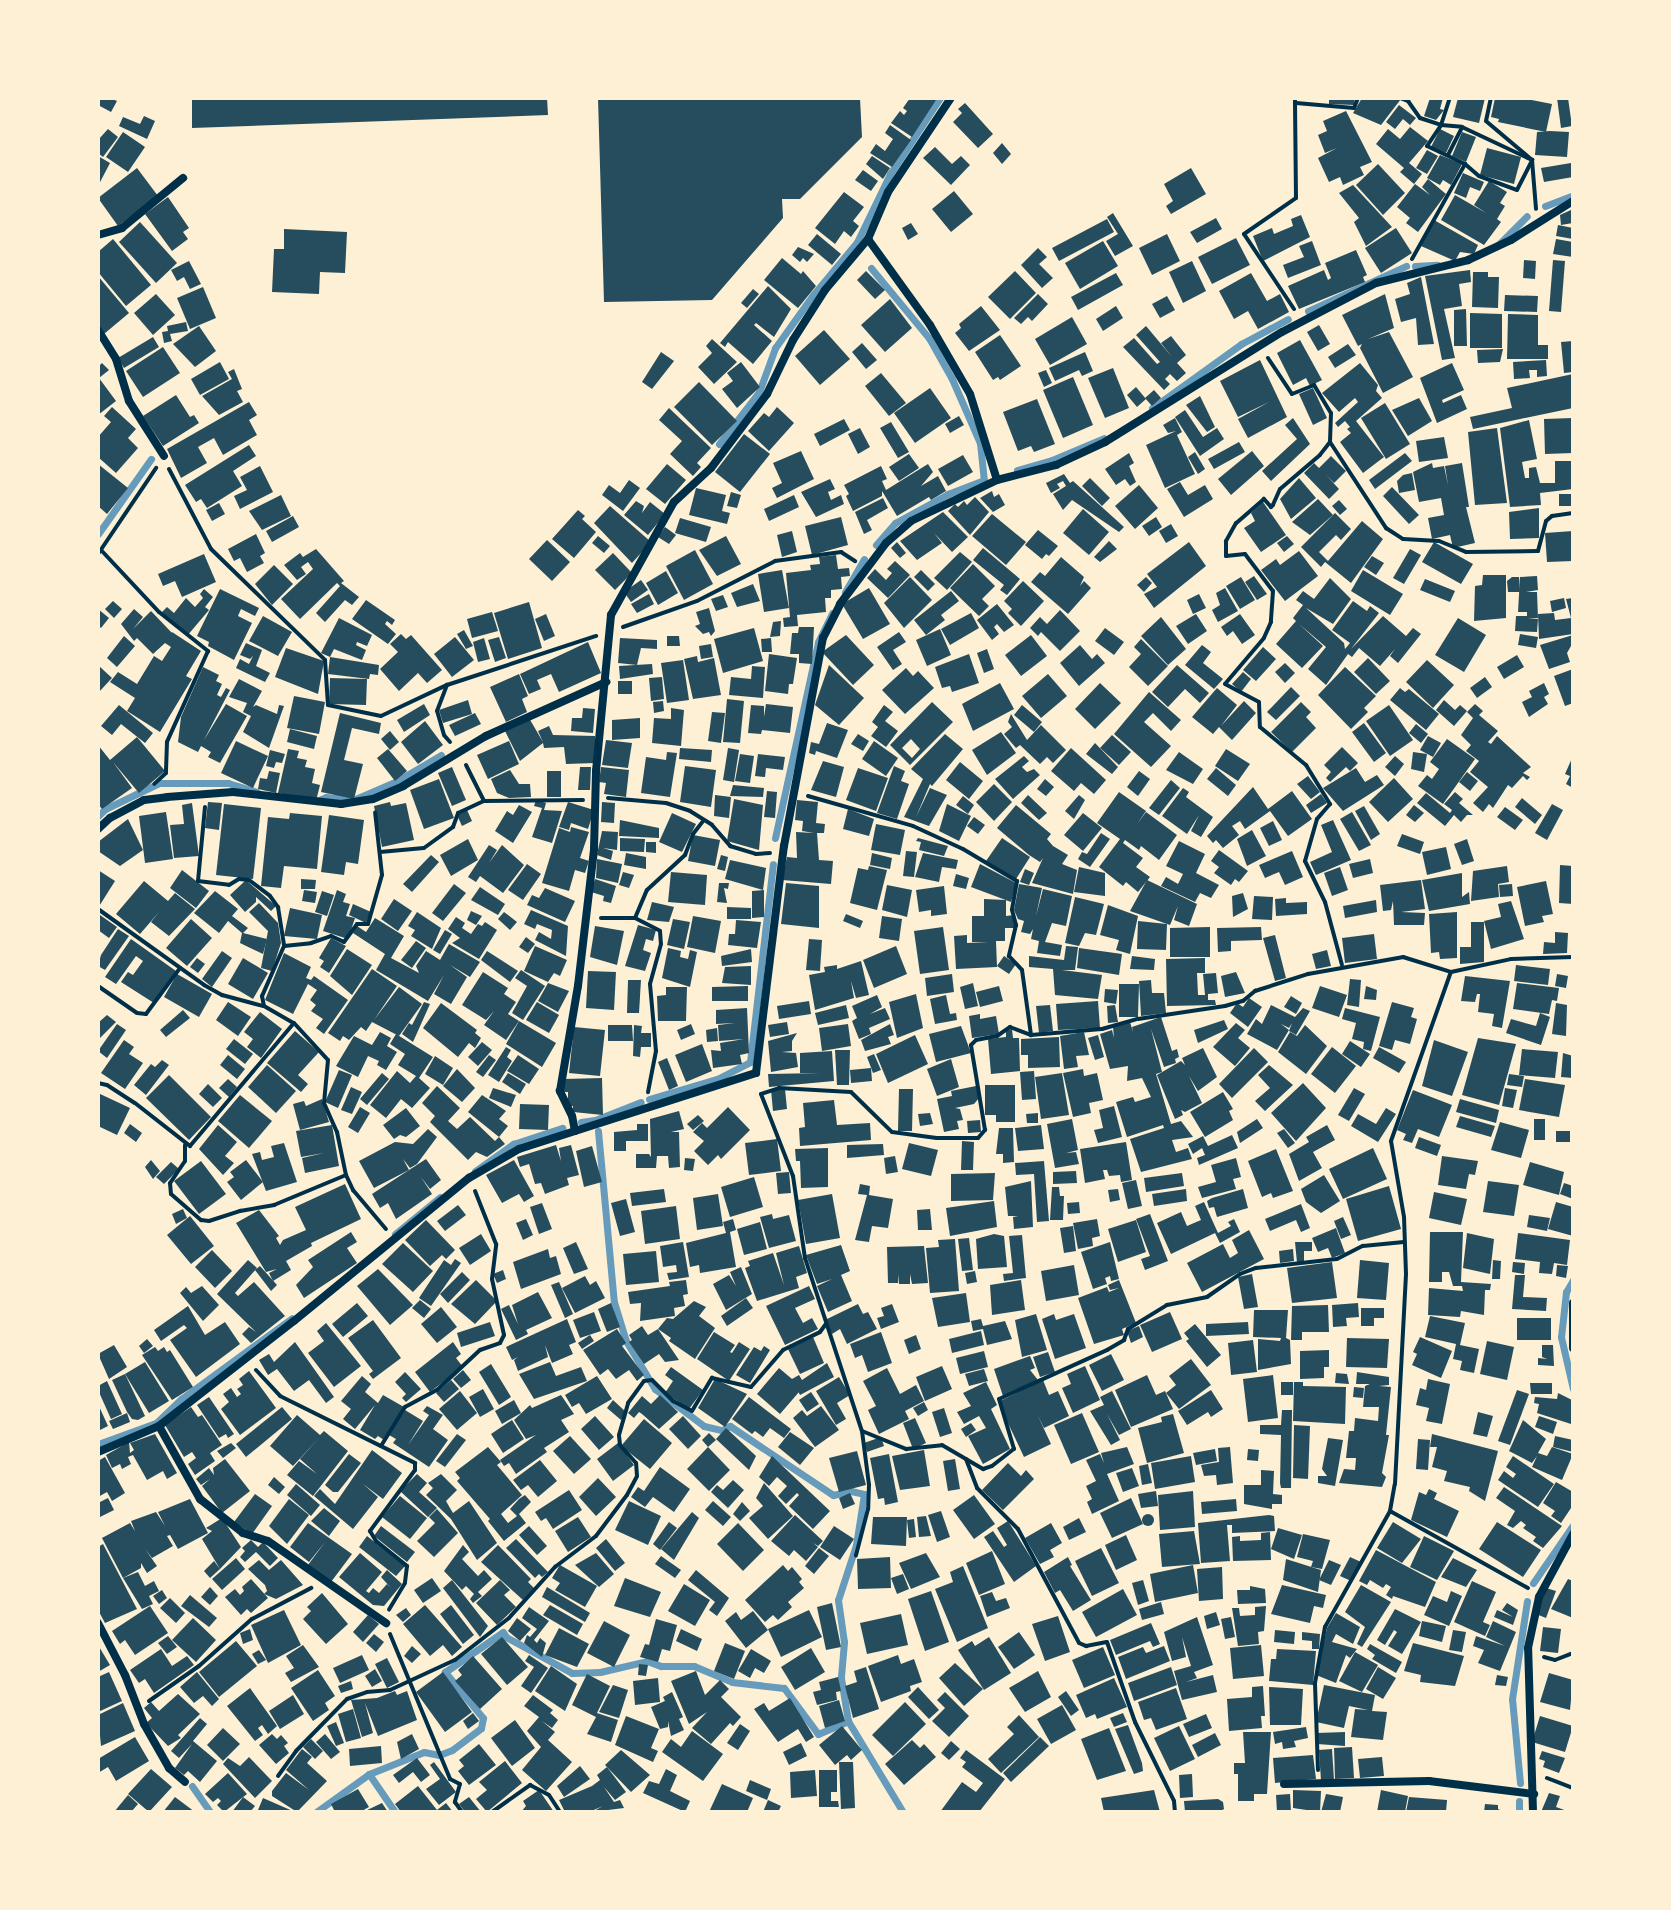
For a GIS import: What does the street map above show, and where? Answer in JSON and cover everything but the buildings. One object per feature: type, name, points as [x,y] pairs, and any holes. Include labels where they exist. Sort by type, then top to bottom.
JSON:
[{"type":"street","points":[[575,1131],[572,1116],[560,1091],[578,986],[583,920],[594,849],[609,632],[622,592],[674,502],[711,468],[767,394],[793,340],[825,290],[868,239],[888,192],[951,98]]},
{"type":"street","points":[[98,235],[122,228],[183,178]]},
{"type":"street","points":[[98,1452],[159,1426],[247,1359],[469,1178],[519,1149],[756,1073],[784,846],[823,638],[840,604],[877,555],[911,521],[997,480],[1056,465],[1105,442],[1273,338],[1376,283],[1468,260],[1573,201]]},
{"type":"street","points":[[868,239],[930,325],[956,368],[974,406],[997,480]]},
{"type":"street","points":[[98,330],[116,359],[129,401],[164,456]]},
{"type":"street","points":[[98,829],[110,818],[144,800],[233,792],[341,804],[373,799],[403,786],[530,715],[606,682]]},
{"type":"street","points":[[1573,1303],[1573,1348]]},
{"type":"street","points":[[159,1426],[200,1499],[243,1533],[268,1541],[386,1623]]},
{"type":"street","points":[[1533,1812],[1528,1648],[1539,1597],[1573,1534]]},
{"type":"street","points":[[98,1623],[125,1675],[137,1709],[169,1768],[185,1782]]},
{"type":"street","points":[[1284,1784],[1429,1781],[1534,1794]]},
{"type":"path","points":[[1302,322],[1244,234],[1296,198],[1296,101],[1354,108],[1358,98]]},
{"type":"path","points":[[1400,98],[1409,100],[1420,118],[1441,125],[1462,127],[1532,160]]},
{"type":"path","points":[[1450,98],[1441,125],[1427,146],[1465,164],[1479,176],[1517,190],[1532,160]]},
{"type":"path","points":[[1491,98],[1486,121],[1532,160],[1538,223]]},
{"type":"path","points":[[1448,155],[1462,127]]},
{"type":"path","points":[[1410,273],[1412,258],[1465,164]]},
{"type":"path","points":[[1273,338],[1262,349],[1292,394],[1314,385],[1331,413],[1330,442],[1386,528],[1403,539],[1439,541],[1466,552],[1538,551],[1546,521],[1552,516],[1573,513]]},
{"type":"path","points":[[1330,442],[1320,455],[1280,489],[1271,507],[1264,499],[1236,523],[1226,541],[1226,556],[1245,554],[1273,591],[1271,622],[1264,638],[1225,684],[1259,702],[1260,727],[1306,765],[1330,804],[1317,819],[1305,861],[1325,902],[1342,965]]},
{"type":"path","points":[[147,791],[166,773],[167,742],[208,651],[159,612],[100,552],[164,456],[211,549],[325,660],[328,705],[381,716],[447,685],[697,601],[775,561],[841,552],[855,562],[860,546],[877,555]]},
{"type":"path","points":[[447,685],[437,711],[444,735],[460,752],[484,801]]},
{"type":"path","points":[[793,791],[913,826],[963,849],[1017,881],[1012,910],[1016,925],[1009,956],[1022,970],[1031,1035]]},
{"type":"path","points":[[206,794],[198,881],[229,885],[239,879],[258,886],[278,907],[284,946],[262,996],[264,1006]]},
{"type":"path","points":[[284,946],[311,943],[331,936],[344,942],[357,924],[368,924],[382,875],[373,799]]},
{"type":"path","points":[[380,852],[424,848],[453,827],[458,813],[484,801],[666,803],[704,820],[730,846],[756,854],[773,853],[784,846]]},
{"type":"path","points":[[635,918],[647,890],[685,855],[693,834],[704,820]]},
{"type":"path","points":[[98,909],[222,995],[264,1006],[294,1023],[328,1060],[324,1103],[337,1132],[346,1175],[353,1190],[395,1240]]},
{"type":"path","points":[[583,920],[635,918],[657,927],[661,944],[650,984],[656,1051],[645,1107]]},
{"type":"path","points":[[761,1094],[779,1088],[851,1092],[892,1132],[937,1138],[978,1138],[985,1130],[972,1042],[997,1036],[1010,1027],[1031,1035],[1102,1029],[1138,1019],[1225,1006],[1243,1001],[1268,987],[1342,965],[1403,957],[1451,972],[1511,959],[1573,957]]},
{"type":"path","points":[[98,986],[137,1013],[146,1014],[180,968]]},
{"type":"path","points":[[1319,1784],[1313,1727],[1315,1683],[1325,1627],[1390,1511],[1403,1386],[1404,1242],[1391,1141],[1451,972]]},
{"type":"path","points":[[185,1145],[196,1143],[294,1023]]},
{"type":"path","points":[[756,1073],[793,1176],[805,1258],[862,1431],[869,1485],[868,1509],[856,1555]]},
{"type":"path","points":[[98,1083],[107,1085],[135,1103],[185,1145],[185,1161],[170,1183],[171,1194],[201,1220],[209,1221],[274,1205],[346,1175]]},
{"type":"path","points":[[381,1446],[405,1407],[437,1390],[480,1350],[500,1343],[504,1335],[492,1279],[496,1244],[469,1178]]},
{"type":"path","points":[[862,1431],[906,1449],[942,1445],[983,1469],[1014,1449],[999,1399],[1107,1350],[1124,1340],[1128,1329],[1167,1305],[1207,1297],[1240,1274],[1256,1268],[1337,1259],[1363,1246],[1404,1242]]},
{"type":"path","points":[[278,1776],[296,1751],[347,1699],[367,1692],[390,1690],[455,1660],[527,1602],[555,1567],[596,1536],[627,1495],[637,1476],[636,1463],[620,1445],[619,1435],[627,1417],[628,1403],[644,1381],[652,1380],[673,1401],[692,1411],[712,1378],[751,1387],[783,1350],[820,1332],[825,1325]]},
{"type":"path","points":[[247,1359],[280,1396],[411,1458],[416,1467],[370,1531],[376,1541],[407,1566],[405,1583],[389,1610],[386,1623],[450,1779],[460,1784],[455,1802],[462,1812]]},
{"type":"path","points":[[966,1459],[977,1488],[1018,1529],[1079,1643],[1086,1646],[1107,1642],[1135,1722],[1174,1801],[1175,1812]]},
{"type":"path","points":[[1390,1511],[1539,1597]]},
{"type":"path","points":[[137,1709],[199,1666],[252,1619],[324,1581]]},
{"type":"path","points":[[1528,1648],[1555,1660],[1573,1653]]},
{"type":"path","points":[[1533,1773],[1573,1788]]},
{"type":"path","points":[[492,1812],[530,1785],[549,1795],[560,1812]]},
{"type":"waterway","points":[[719,444],[759,392],[775,348],[857,242],[890,174],[940,98]]},
{"type":"waterway","points":[[1545,206],[1573,195]]},
{"type":"waterway","points":[[1497,246],[1527,216]]},
{"type":"waterway","points":[[1415,266],[1437,265]]},
{"type":"waterway","points":[[1308,311],[1406,266]]},
{"type":"waterway","points":[[871,268],[929,338],[952,379],[980,443],[984,480],[948,494],[895,523],[876,545]]},
{"type":"waterway","points":[[1152,408],[1241,344],[1288,319]]},
{"type":"waterway","points":[[1017,470],[1052,460],[1104,438]]},
{"type":"waterway","points":[[98,534],[151,459]]},
{"type":"waterway","points":[[845,592],[864,559]]},
{"type":"waterway","points":[[775,838],[818,642],[832,613]]},
{"type":"waterway","points":[[317,801],[326,797],[353,800],[397,781],[441,755]]},
{"type":"waterway","points":[[98,816],[105,809],[159,783],[228,783],[257,792]]},
{"type":"waterway","points":[[649,1099],[717,1079],[750,1062],[773,864]]},
{"type":"waterway","points":[[581,1122],[595,1120],[641,1102]]},
{"type":"waterway","points":[[475,1171],[513,1144],[562,1128]]},
{"type":"waterway","points":[[598,1131],[614,1302],[626,1341],[655,1389],[704,1426],[722,1430],[730,1426],[833,1495],[851,1491],[864,1494],[856,1545],[838,1600],[844,1642],[841,1678],[848,1721],[903,1812]]},
{"type":"waterway","points":[[395,1234],[440,1197]]},
{"type":"waterway","points":[[1573,1280],[1566,1292],[1561,1337],[1573,1389]]},
{"type":"waterway","points":[[98,1444],[156,1423],[181,1399],[292,1318]]},
{"type":"waterway","points":[[1533,1583],[1573,1525]]},
{"type":"waterway","points":[[1520,1783],[1512,1699],[1527,1601]]},
{"type":"waterway","points":[[316,1812],[369,1774],[424,1752],[439,1755],[452,1750],[481,1728],[483,1718],[445,1672],[503,1632],[506,1637],[572,1673],[600,1672],[647,1661],[661,1666],[694,1666],[732,1682],[784,1688],[818,1734],[848,1721]]},
{"type":"waterway","points":[[369,1774],[395,1812]]},
{"type":"waterway","points":[[192,1786],[210,1812]]},
{"type":"waterway","points":[[1519,1801],[1519,1812]]}]
